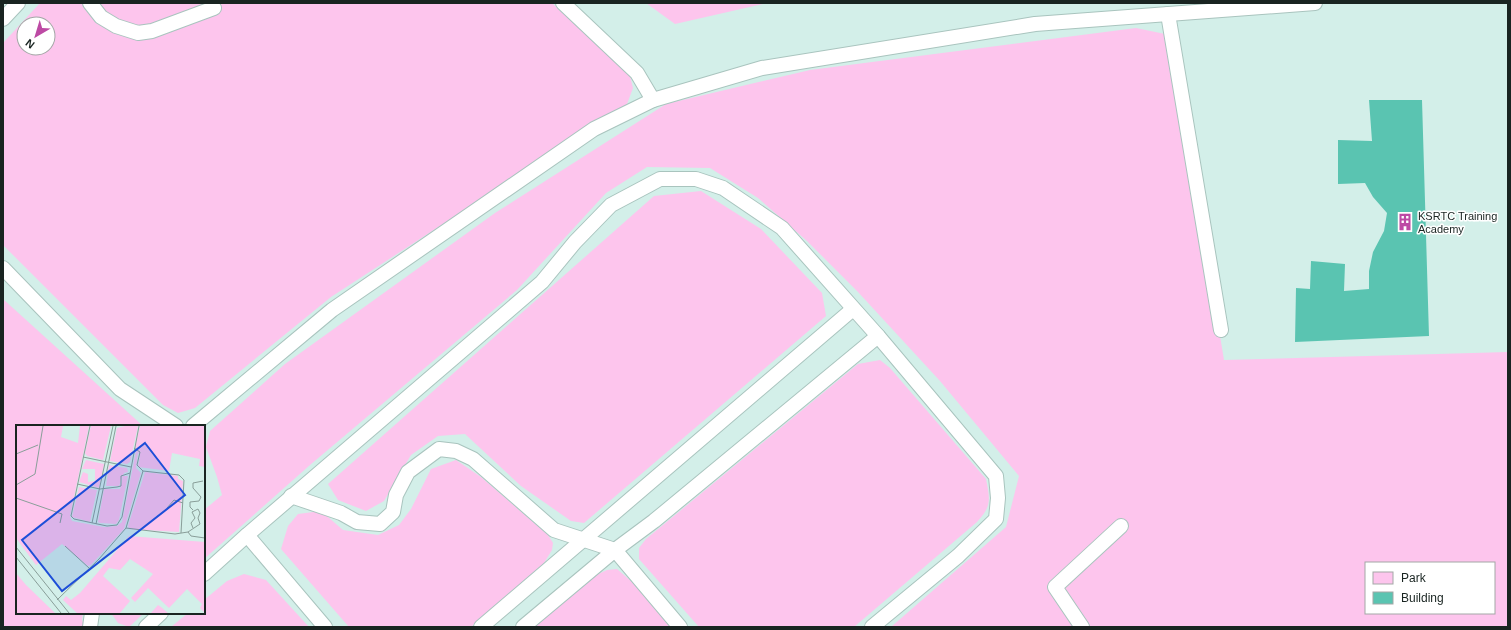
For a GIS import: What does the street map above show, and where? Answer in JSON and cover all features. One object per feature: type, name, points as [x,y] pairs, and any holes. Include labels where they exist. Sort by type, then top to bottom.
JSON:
[{"type":"lane","points":[[3,19],[18,3]]},
{"type":"lane","points":[[90,3],[102,17],[111,23],[138,33],[152,31],[214,8]]},
{"type":"lane","points":[[563,3],[638,73],[653,100]]},
{"type":"lane","points":[[194,425],[332,310],[594,129],[653,100],[762,68],[1035,24],[1315,3]]},
{"type":"lane","points":[[1168,14],[1221,330]]},
{"type":"lane","points":[[205,573],[291,496],[542,282],[575,242],[611,205],[660,179],[696,179],[723,188],[782,228],[878,336],[996,476],[998,498],[996,519],[958,556],[872,627]]},
{"type":"lane","points":[[3,268],[120,389],[174,425]]},
{"type":"lane","points":[[481,627],[853,309]]},
{"type":"lane","points":[[523,627],[615,550],[654,521],[878,336]]},
{"type":"lane","points":[[291,496],[341,513],[357,522],[380,524],[393,512],[396,496],[408,472],[439,449],[456,451],[473,459],[554,530],[615,550],[680,627]]},
{"type":"lane","points":[[1082,627],[1055,587],[1120,526]]},
{"type":"lane","points":[[247,535],[325,627]]},
{"type":"lane","points":[[90,627],[92,614]]},
{"type":"lane","points":[[146,627],[160,614]]},
{"type":"green space","points":[[40,3],[552,3],[630,76],[633,88],[627,104],[331,297],[195,408],[178,413],[163,405],[3,245],[3,43],[16,29],[16,56],[56,56],[56,16],[28,16]]},
{"type":"green space","points":[[646,3],[767,3],[675,24]]},
{"type":"green space","points":[[1136,28],[1165,34],[1184,118],[1224,360],[1508,352],[1508,627],[891,627],[1006,527],[1019,476],[940,381],[858,292],[807,241],[758,198],[710,168],[647,167],[606,193],[517,290],[310,465],[205,558],[205,509],[222,495],[206,447],[210,431],[285,364],[495,213],[666,104],[810,70]]},
{"type":"green space","points":[[701,191],[761,229],[822,293],[826,316],[584,523],[571,521],[521,486],[465,434],[438,436],[411,455],[384,501],[366,511],[338,500],[328,484],[654,196]]},
{"type":"green space","points":[[3,299],[142,425],[16,425],[16,614],[83,614],[82,620],[85,627],[3,627]]},
{"type":"green space","points":[[880,360],[890,368],[986,479],[989,502],[982,516],[977,522],[854,627],[699,627],[639,559],[639,548],[646,539],[858,364]]},
{"type":"green space","points":[[456,460],[481,477],[548,535],[553,543],[552,550],[544,563],[471,627],[349,627],[281,549],[288,526],[298,514],[321,511],[343,530],[378,535],[399,525],[411,509],[431,469]]},
{"type":"green space","points":[[617,569],[632,582],[671,627],[534,627],[592,577],[607,570]]},
{"type":"green space","points":[[244,574],[266,580],[309,627],[171,627],[187,614],[205,614],[205,599],[227,581]]},
{"type":"green space","points":[[112,614],[143,614],[129,627],[118,623]]},
{"type":"building","name":"KSRTC Training Academy","points":[[1369,100],[1422,100],[1429,336],[1295,342],[1296,288],[1310,289],[1311,261],[1345,264],[1344,291],[1369,289],[1369,271],[1373,252],[1384,231],[1387,213],[1373,197],[1365,183],[1338,184],[1338,140],[1372,141]]},
{"type":"place","name":"KSRTC Training Academy","points":[[1405,222]]}]
